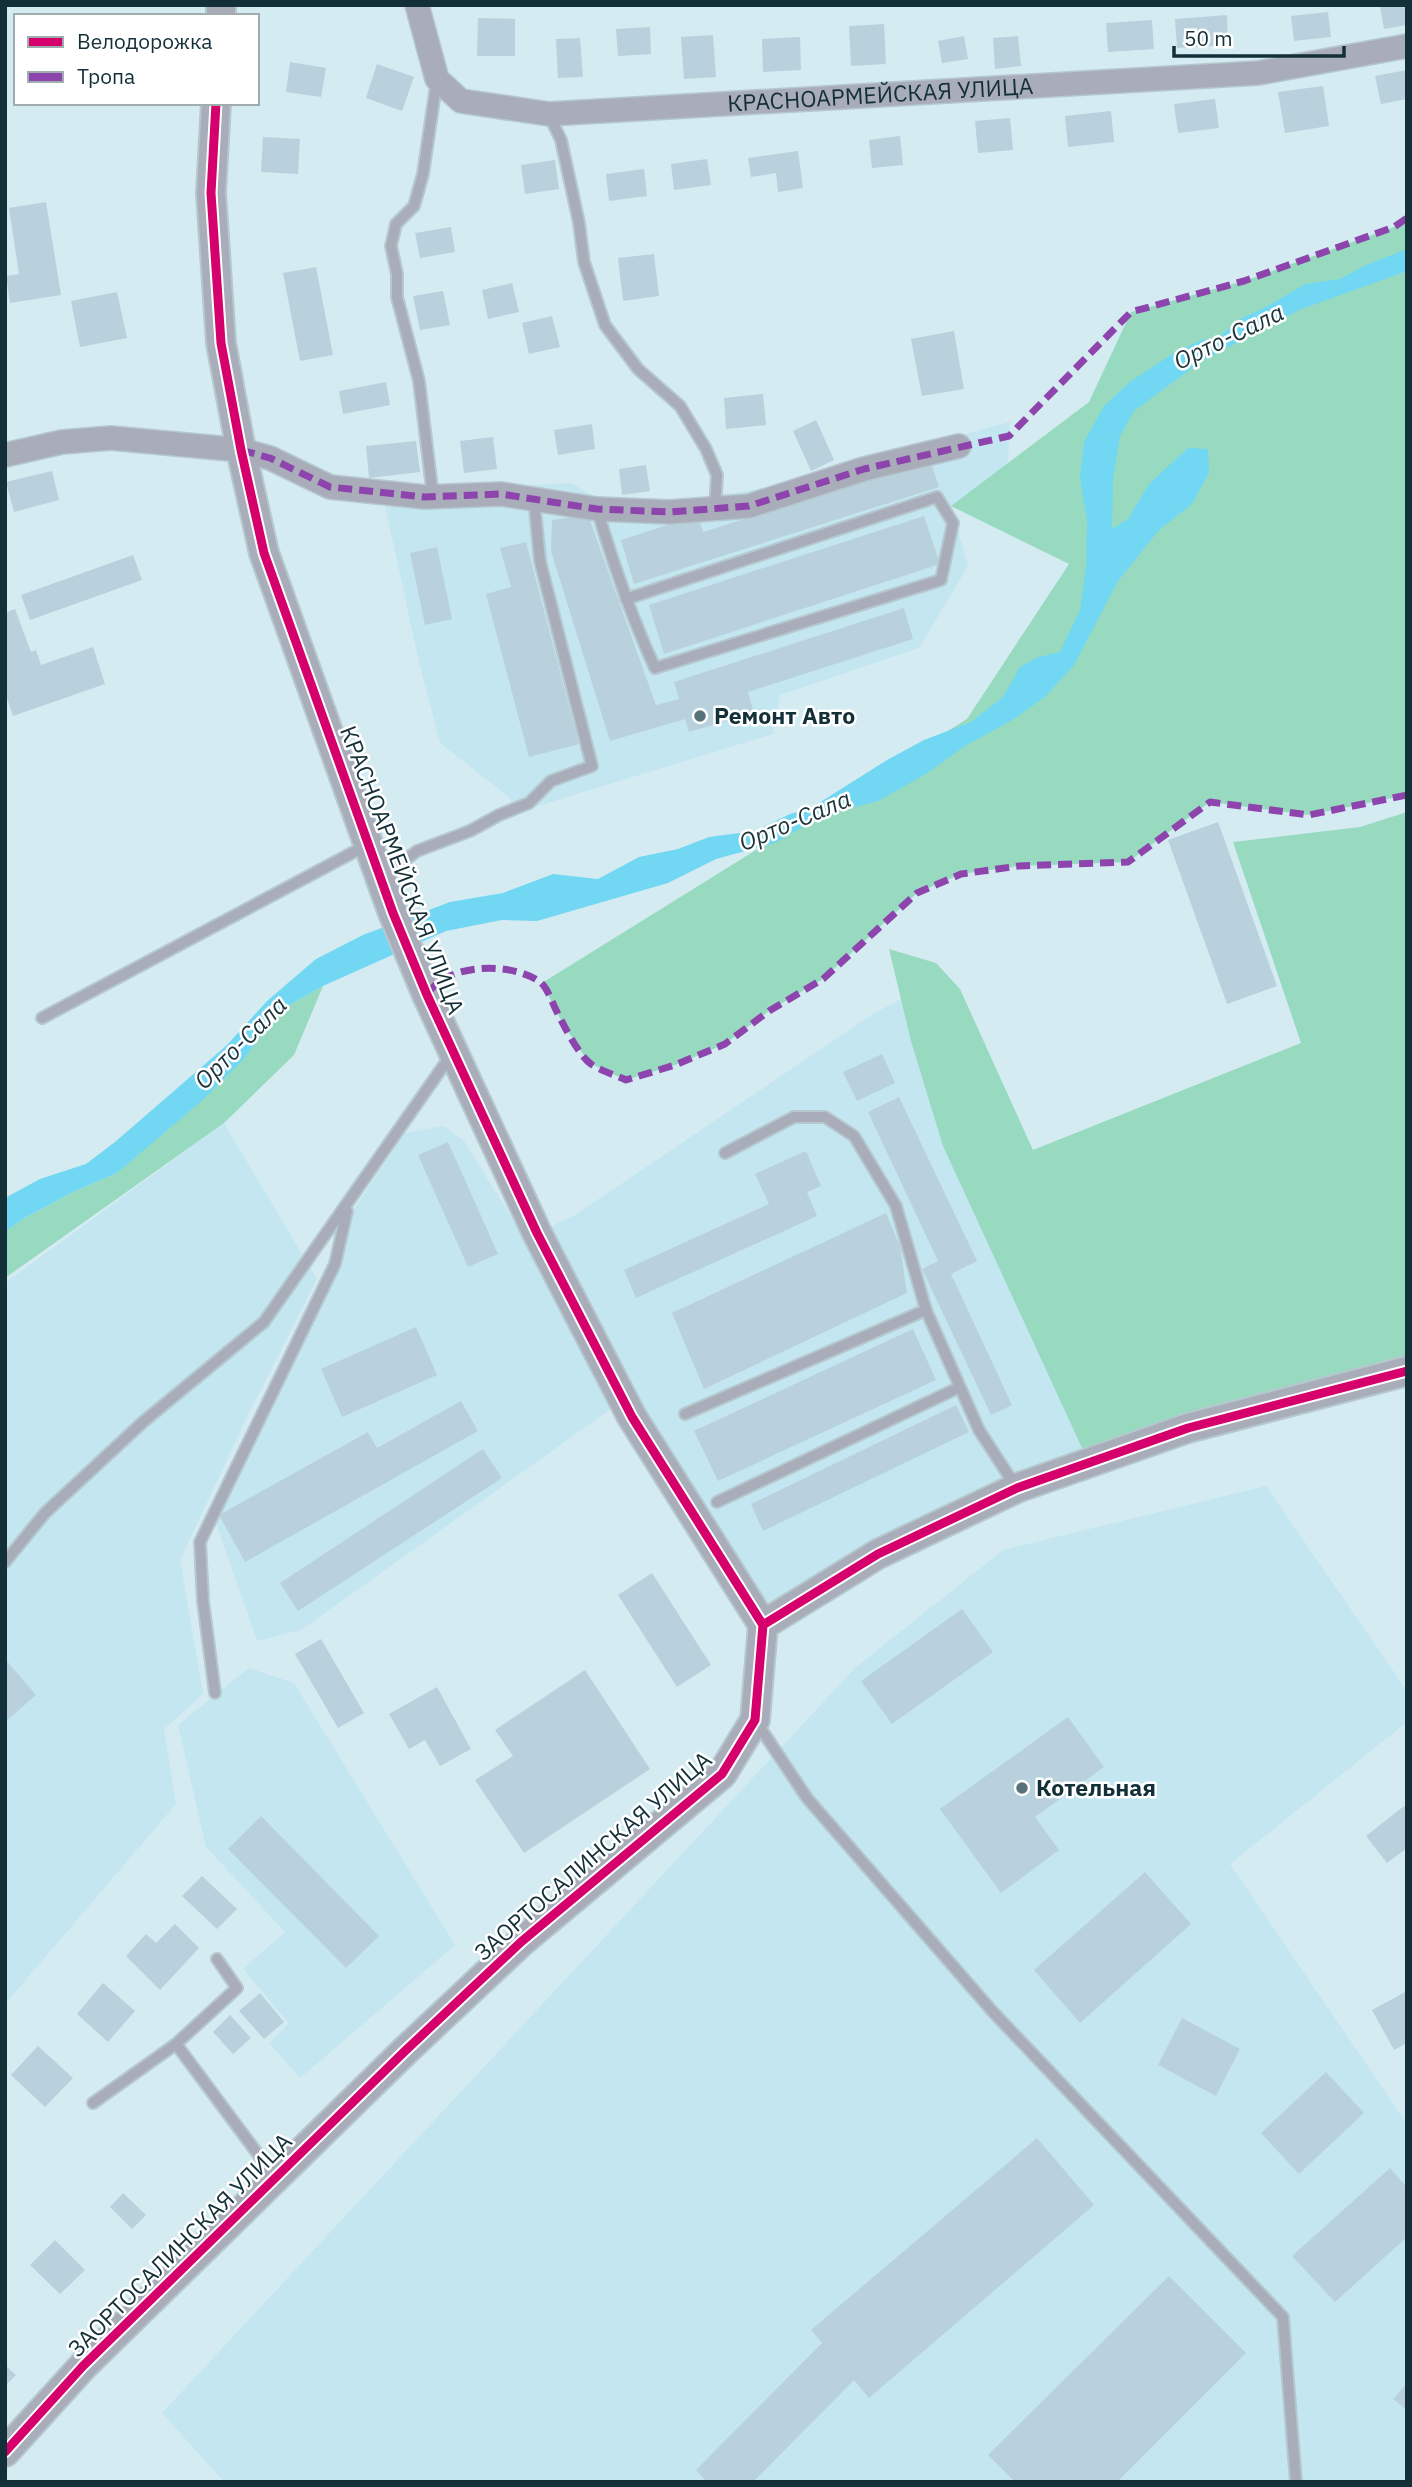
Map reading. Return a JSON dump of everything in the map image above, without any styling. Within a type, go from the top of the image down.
[{"type":"street","points":[[417,5],[437,79]]},
{"type":"street","name":"КРАСНОАРМЕЙСКАЯ УЛИЦА","points":[[437,79],[461,102],[549,114],[1258,73],[1407,46]]},
{"type":"street","name":"КРАСНОАРМЕЙСКАЯ УЛИЦА","points":[[216,105],[211,192],[221,343],[241,450],[264,553],[393,913],[453,1053],[537,1233],[641,1435],[763,1625]]},
{"type":"street","points":[[5,455],[62,442],[111,438],[241,450],[270,458],[330,487],[433,497],[500,494],[597,509],[670,512],[749,506],[864,469],[959,446]]},
{"type":"street","points":[[763,1625],[878,1553],[1017,1488],[1188,1428],[1407,1371]]},
{"type":"street","name":"ЗАОРТОСАЛИНСКАЯ УЛИЦА","points":[[5,2452],[83,2366],[275,2177],[521,1942],[722,1774],[755,1720],[763,1625]]},
{"type":"lane","points":[[433,497],[419,381],[397,297],[397,274],[391,246],[396,224],[414,206],[423,174],[437,79]]},
{"type":"lane","points":[[549,114],[561,140],[579,223],[584,262],[605,325],[638,369],[680,406],[706,449],[717,475],[715,509]]},
{"type":"lane","points":[[597,509],[626,599],[635,626],[655,668],[941,580],[953,523],[937,498],[626,599]]},
{"type":"lane","points":[[381,878],[417,851],[470,831],[529,803],[551,781],[592,766],[540,561],[534,499]]},
{"type":"lane","points":[[42,1018],[369,844]]},
{"type":"lane","points":[[5,1562],[46,1514],[143,1422],[264,1322],[453,1053]]},
{"type":"lane","points":[[725,1153],[794,1117],[825,1117],[854,1136],[896,1206],[926,1310],[979,1430],[1017,1488]]},
{"type":"lane","points":[[215,1693],[203,1601],[200,1542],[335,1264],[349,1204]]},
{"type":"lane","points":[[685,1414],[926,1310]]},
{"type":"lane","points":[[717,1502],[960,1387]]},
{"type":"lane","points":[[755,1720],[807,1798],[993,2012],[1283,2318],[1296,2482]]},
{"type":"lane","points":[[93,2104],[176,2045],[237,1988],[218,1959]]},
{"type":"lane","points":[[176,2045],[275,2177]]},
{"type":"shaded area","points":[[1010,422],[1008,464],[951,506],[968,566],[919,648],[780,695],[773,734],[515,813],[510,798],[440,743],[419,662],[382,492],[446,484],[572,483],[597,499],[691,501],[784,484]]},
{"type":"shaded area","points":[[901,999],[927,1092],[1088,1461],[763,1625],[537,1233],[575,1215],[873,1014]]},
{"type":"shaded area","points":[[224,1123],[317,1279],[249,1413],[180,1560],[203,1694],[164,1729],[176,1804],[5,2004],[5,1283]]},
{"type":"shaded area","points":[[444,1126],[464,1141],[525,1239],[612,1408],[301,1630],[257,1641],[216,1523],[339,1268],[352,1212],[405,1133]]},
{"type":"shaded area","points":[[1266,1486],[1407,1691],[1407,1722],[1230,1864],[1407,2124],[1407,2482],[224,2482],[162,2413],[855,1668],[1003,1550]]},
{"type":"shaded area","points":[[249,1668],[294,1683],[455,1945],[300,2078],[269,2043],[289,2023],[243,1969],[285,1932],[206,1847],[178,1725]]},
{"type":"green space","points":[[1407,218],[1407,795],[1309,815],[1210,802],[1128,862],[1019,866],[961,874],[917,893],[823,979],[769,1011],[725,1044],[675,1065],[626,1080],[589,1063],[563,1024],[542,983],[967,719],[1069,564],[951,506],[1089,402],[1131,312],[1244,281],[1394,227]]},
{"type":"green space","points":[[1407,812],[1407,1368],[1088,1461],[943,1146],[911,1041],[889,949],[936,963],[960,989],[1033,1150],[1301,1043],[1233,842],[1360,827]]},
{"type":"green space","points":[[323,986],[294,1055],[224,1123],[5,1278],[5,1232],[73,1192],[117,1173],[281,1010]]},
{"type":"water","name":"Орто-Сала","points":[[1407,249],[1407,271],[1299,310],[1199,363],[1134,411],[1120,436],[1113,480],[1112,529],[1128,519],[1149,484],[1188,448],[1208,449],[1209,473],[1192,504],[1159,530],[1118,581],[1074,665],[1045,697],[1014,719],[965,746],[926,774],[878,801],[813,821],[775,843],[716,859],[668,883],[537,921],[502,920],[446,931],[323,986],[281,1010],[243,1060],[205,1098],[117,1173],[73,1192],[5,1232],[5,1198],[40,1179],[86,1164],[115,1142],[227,1045],[267,1001],[316,959],[363,935],[450,902],[503,893],[553,874],[598,879],[639,857],[678,849],[709,837],[755,831],[790,814],[811,808],[924,740],[971,722],[1003,697],[1020,667],[1038,657],[1060,652],[1080,610],[1086,567],[1087,521],[1080,478],[1084,442],[1104,406],[1131,381],[1171,355],[1201,340],[1217,338],[1242,318],[1305,284],[1340,279],[1366,265]]},
{"type":"building","points":[[1407,5],[1407,25],[1384,29],[1380,7]]},
{"type":"building","points":[[1328,12],[1331,37],[1294,41],[1291,16]]},
{"type":"building","points":[[1227,15],[1228,45],[1177,48],[1175,19]]},
{"type":"building","points":[[478,18],[515,19],[515,56],[477,56]]},
{"type":"building","points":[[1152,20],[1154,49],[1108,52],[1106,23]]},
{"type":"building","points":[[884,24],[886,64],[851,66],[849,26]]},
{"type":"building","points":[[650,27],[651,54],[618,56],[616,29]]},
{"type":"building","points":[[713,35],[716,77],[684,79],[681,37]]},
{"type":"building","points":[[964,36],[968,59],[942,63],[938,41]]},
{"type":"building","points":[[1018,36],[1021,66],[995,69],[993,38]]},
{"type":"building","points":[[800,37],[801,70],[763,72],[762,39]]},
{"type":"building","points":[[580,38],[583,77],[558,78],[556,39]]},
{"type":"building","points":[[290,62],[326,68],[321,97],[286,92]]},
{"type":"building","points":[[377,64],[414,77],[402,111],[366,98]]},
{"type":"building","points":[[1407,70],[1407,99],[1381,104],[1375,76]]},
{"type":"building","points":[[1323,86],[1329,126],[1285,133],[1278,92]]},
{"type":"building","points":[[1215,99],[1219,128],[1178,133],[1174,104]]},
{"type":"building","points":[[1111,111],[1114,142],[1068,147],[1065,116]]},
{"type":"building","points":[[1010,118],[1013,150],[978,153],[975,121]]},
{"type":"building","points":[[900,136],[903,165],[872,168],[869,140]]},
{"type":"building","points":[[263,137],[300,139],[298,174],[261,172]]},
{"type":"building","points":[[798,151],[803,188],[778,192],[776,173],[751,177],[748,158]]},
{"type":"building","points":[[707,159],[711,185],[674,190],[671,164]]},
{"type":"building","points":[[555,160],[559,189],[525,194],[521,165]]},
{"type":"building","points":[[644,169],[647,196],[609,201],[606,174]]},
{"type":"building","points":[[46,202],[61,295],[10,303],[6,276],[19,274],[9,208]]},
{"type":"building","points":[[451,227],[455,252],[420,258],[415,233]]},
{"type":"building","points":[[654,254],[659,296],[623,301],[618,258]]},
{"type":"building","points":[[316,267],[333,355],[300,361],[283,273]]},
{"type":"building","points":[[512,283],[519,312],[488,319],[482,290]]},
{"type":"building","points":[[443,291],[450,325],[420,330],[413,296]]},
{"type":"building","points":[[117,292],[127,338],[80,347],[71,301]]},
{"type":"building","points":[[552,316],[560,347],[529,354],[522,323]]},
{"type":"building","points":[[954,331],[964,389],[922,396],[911,339]]},
{"type":"building","points":[[386,382],[390,405],[343,414],[339,391]]},
{"type":"building","points":[[763,394],[766,425],[726,429],[724,398]]},
{"type":"building","points":[[816,420],[834,460],[811,471],[793,431]]},
{"type":"building","points":[[592,424],[595,449],[558,455],[554,430]]},
{"type":"building","points":[[493,437],[497,469],[464,473],[460,441]]},
{"type":"building","points":[[416,441],[420,472],[369,478],[366,446]]},
{"type":"building","points":[[930,460],[939,487],[634,584],[621,540],[698,515],[703,532]]},
{"type":"building","points":[[646,465],[650,491],[622,495],[619,469]]},
{"type":"building","points":[[52,471],[59,500],[14,512],[6,482]]},
{"type":"building","points":[[588,515],[656,705],[679,699],[674,682],[904,608],[913,639],[748,692],[754,713],[689,732],[685,719],[610,741],[551,551],[552,520]]},
{"type":"building","points":[[924,516],[940,564],[664,654],[649,605]]},
{"type":"building","points":[[526,542],[579,744],[529,757],[486,594],[511,587],[500,548]]},
{"type":"building","points":[[437,547],[452,619],[425,625],[410,553]]},
{"type":"building","points":[[133,555],[142,580],[30,620],[21,595]]},
{"type":"building","points":[[15,609],[31,652],[36,650],[41,665],[93,647],[105,684],[13,716],[5,692],[5,613]]},
{"type":"building","points":[[1218,822],[1277,986],[1227,1004],[1168,840]]},
{"type":"building","points":[[882,1054],[895,1083],[857,1101],[843,1072]]},
{"type":"building","points":[[899,1097],[977,1261],[951,1274],[1012,1405],[991,1415],[922,1269],[938,1261],[868,1112]]},
{"type":"building","points":[[448,1142],[498,1254],[468,1267],[418,1155]]},
{"type":"building","points":[[806,1151],[821,1186],[807,1192],[817,1216],[636,1298],[624,1270],[769,1204],[755,1174]]},
{"type":"building","points":[[886,1213],[900,1246],[907,1293],[704,1389],[672,1313]]},
{"type":"building","points":[[416,1327],[437,1375],[342,1417],[321,1369]]},
{"type":"building","points":[[913,1329],[936,1380],[718,1481],[694,1431]]},
{"type":"building","points":[[461,1401],[478,1431],[245,1562],[219,1515],[368,1432],[377,1448]]},
{"type":"building","points":[[956,1405],[969,1432],[763,1531],[751,1504]]},
{"type":"building","points":[[483,1449],[502,1478],[298,1611],[280,1583]]},
{"type":"building","points":[[652,1573],[711,1665],[677,1687],[618,1595]]},
{"type":"building","points":[[962,1609],[993,1652],[892,1724],[861,1681]]},
{"type":"building","points":[[321,1639],[364,1713],[338,1728],[295,1654]]},
{"type":"building","points":[[5,1659],[36,1695],[5,1722]]},
{"type":"building","points":[[585,1670],[650,1769],[524,1853],[475,1780],[513,1756],[495,1730]]},
{"type":"building","points":[[437,1687],[471,1749],[440,1766],[425,1740],[409,1749],[389,1714]]},
{"type":"building","name":"Котельная","points":[[1068,1717],[1104,1767],[1035,1817],[1059,1850],[1001,1893],[940,1809]]},
{"type":"building","points":[[1404,1806],[1407,1809],[1407,1848],[1387,1863],[1366,1836]]},
{"type":"building","points":[[261,1816],[379,1936],[346,1968],[228,1849]]},
{"type":"building","points":[[1145,1872],[1191,1924],[1080,2023],[1034,1970]]},
{"type":"building","points":[[202,1876],[237,1909],[217,1929],[182,1896]]},
{"type":"building","points":[[175,1924],[199,1948],[160,1990],[126,1956],[146,1934],[156,1943]]},
{"type":"building","points":[[103,1983],[135,2011],[108,2042],[77,2014]]},
{"type":"building","points":[[1407,1991],[1407,2043],[1394,2050],[1372,2010]]},
{"type":"building","points":[[260,1993],[284,2022],[264,2039],[239,2011]]},
{"type":"building","points":[[230,2015],[251,2038],[233,2054],[213,2032]]},
{"type":"building","points":[[1182,2018],[1240,2049],[1216,2096],[1158,2065]]},
{"type":"building","points":[[38,2046],[73,2078],[45,2107],[11,2075]]},
{"type":"building","points":[[1326,2072],[1364,2113],[1299,2174],[1261,2133]]},
{"type":"building","points":[[1037,2138],[1094,2205],[869,2398],[854,2380],[753,2482],[707,2482],[696,2470],[822,2343],[811,2330]]},
{"type":"building","points":[[1390,2168],[1407,2187],[1407,2237],[1335,2302],[1292,2256]]},
{"type":"building","points":[[123,2193],[146,2215],[132,2229],[110,2207]]},
{"type":"building","points":[[55,2240],[85,2270],[60,2294],[30,2265]]},
{"type":"building","points":[[1169,2276],[1246,2353],[1117,2482],[1015,2482],[988,2455]]},
{"type":"building","points":[[5,2365],[16,2375],[5,2386]]},
{"type":"building","points":[[1407,2383],[1407,2410],[1393,2399]]},
{"type":"marked path","points":[[241,450],[270,458],[330,487],[425,497],[501,494],[597,509],[670,512],[749,506],[864,469],[1009,436],[1131,312],[1244,281],[1394,227],[1407,218]]},
{"type":"marked path","points":[[427,995],[436,984],[463,971],[497,968],[528,975],[545,987],[567,1031],[586,1060],[599,1069],[626,1080],[675,1065],[725,1044],[769,1011],[823,979],[917,893],[961,874],[1019,866],[1128,862],[1210,802],[1309,815],[1407,795]]},
{"type":"cycle path","points":[[216,105],[211,193],[221,343],[241,450],[264,553],[393,913],[427,995],[537,1233],[632,1417],[763,1625]]},
{"type":"cycle path","points":[[5,2452],[83,2366],[405,2051],[521,1942],[722,1774],[755,1720],[763,1625],[878,1554],[1017,1488],[1188,1428],[1407,1371]]},
{"type":"place","name":"Ремонт Авто","points":[[700,716]]},
{"type":"place","name":"Котельная","points":[[1022,1788]]}]
